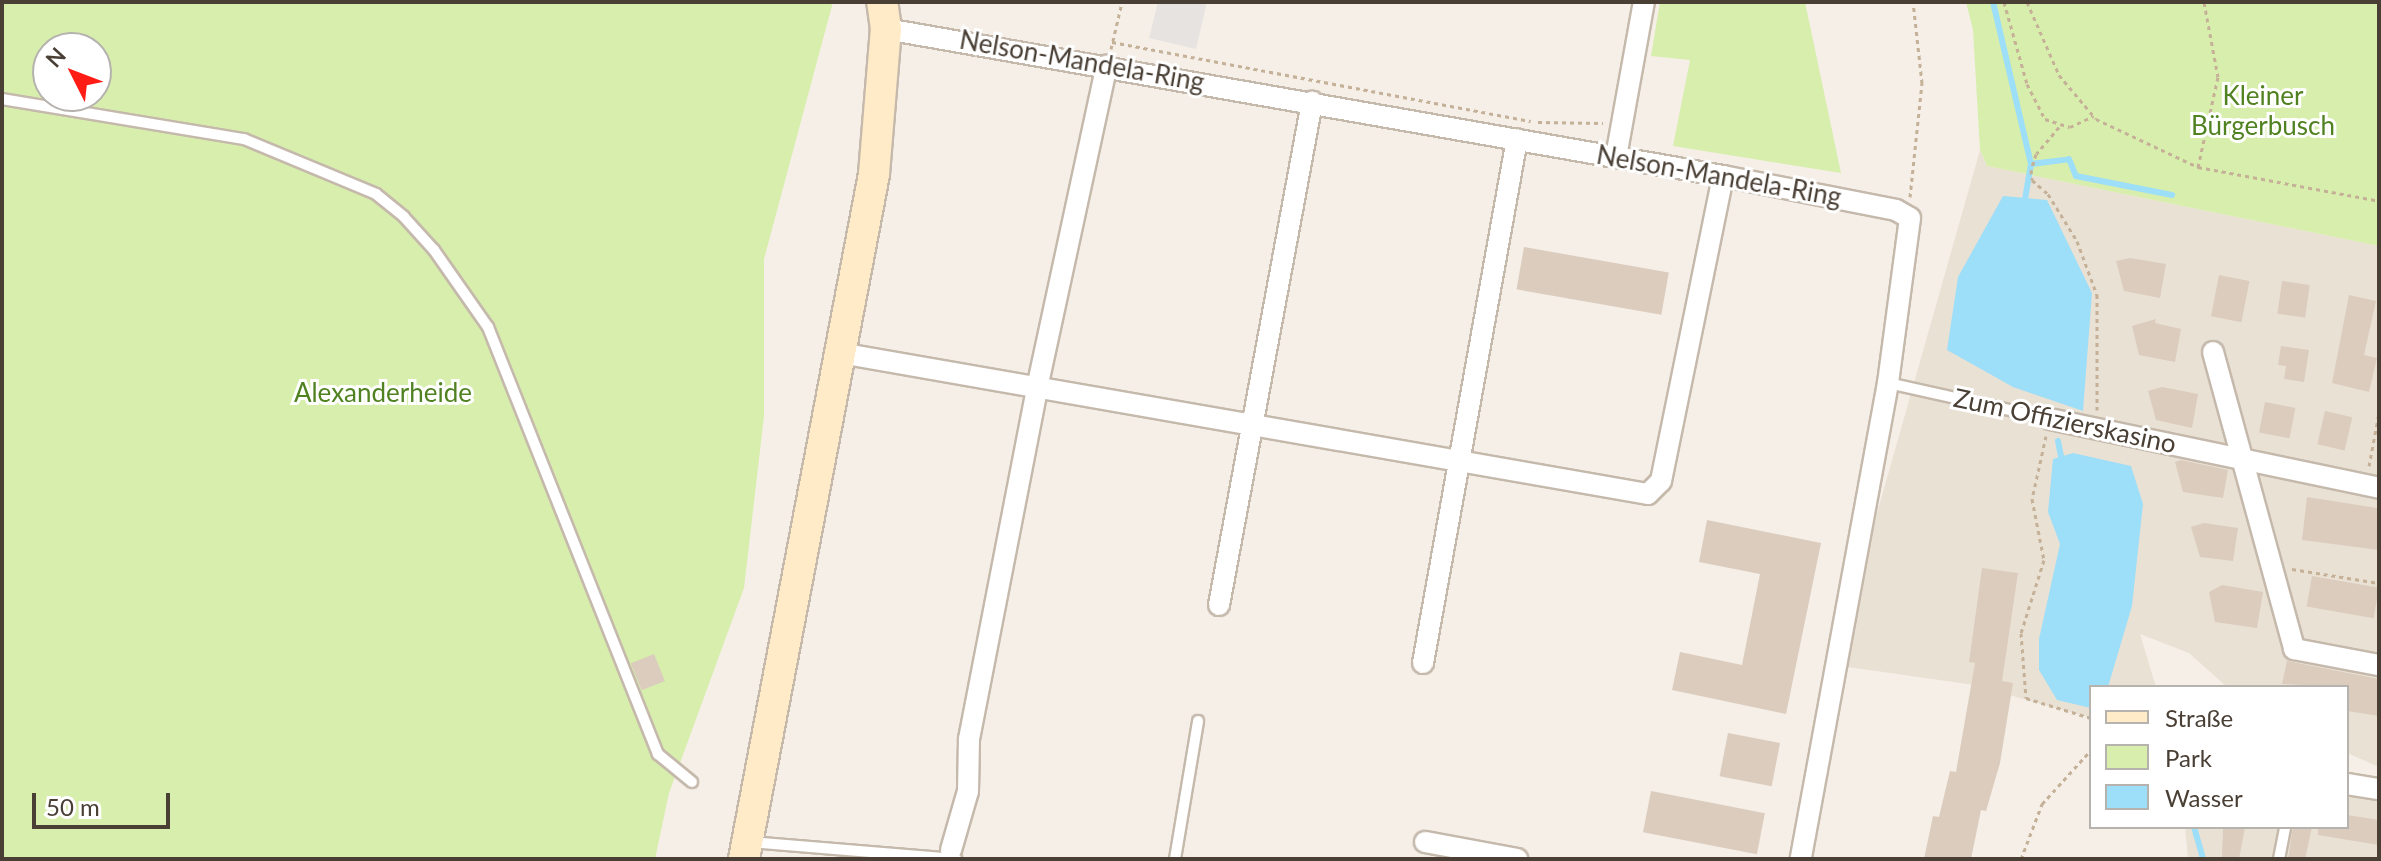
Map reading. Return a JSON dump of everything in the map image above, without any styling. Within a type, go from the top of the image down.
[{"type":"street","points":[[1616,157],[1644,2]]},
{"type":"street","points":[[746,850],[874,174],[884,15]]},
{"type":"street","name":"Nelson-Mandela-Ring","points":[[884,15],[1107,65],[1723,176],[1896,210],[1910,218]]},
{"type":"street","points":[[954,854],[968,791],[969,739],[1037,388],[1107,65]]},
{"type":"street","points":[[1219,605],[1249,424],[1312,102]]},
{"type":"street","points":[[1423,663],[1517,139]]},
{"type":"street","points":[[840,353],[1648,494],[1661,481],[1723,176]]},
{"type":"street","points":[[1801,859],[1888,383],[1910,218]]},
{"type":"street","points":[[2213,352],[2294,649],[2379,665]]},
{"type":"street","name":"Zum Offizierskasino","points":[[2050,419],[2372,487]]},
{"type":"street","points":[[2349,784],[2379,789]]},
{"type":"street","points":[[1425,842],[1517,859]]},
{"type":"lane","points":[[2,99],[244,139],[376,194],[404,217],[434,250],[488,327],[658,754],[692,782]]},
{"type":"lane","name":"Zum Offizierskasino","points":[[1888,383],[2050,419]]},
{"type":"lane","points":[[1175,859],[1198,721]]},
{"type":"lane","points":[[2279,859],[2285,829]]},
{"type":"lane","points":[[746,850],[954,854]]},
{"type":"path","points":[[1107,65],[1122,2]]},
{"type":"path","points":[[1910,218],[1910,166],[1922,83],[1913,2]]},
{"type":"path","points":[[2004,2],[2027,84],[2045,119],[2059,127]]},
{"type":"path","points":[[2027,2],[2059,75],[2094,116],[2198,167],[2379,201]]},
{"type":"path","points":[[2198,167],[2218,77],[2204,2]]},
{"type":"path","points":[[1112,42],[1540,123],[1622,123]]},
{"type":"path","points":[[2094,116],[2059,127],[2036,154],[2031,170],[2032,180],[2048,194],[2077,241],[2097,295],[2097,429]]},
{"type":"path","points":[[2372,487],[2379,413]]},
{"type":"path","points":[[2050,419],[2032,499],[2044,560],[2021,633],[2026,698],[2089,717]]},
{"type":"path","points":[[2271,565],[2379,583]]},
{"type":"path","points":[[2021,859],[2042,804],[2089,752]]},
{"type":"shaded area","points":[[1158,2],[1207,2],[1196,49],[1149,38]]},
{"type":"shaded area","points":[[1980,150],[1987,166],[2379,246],[2379,767],[2349,754],[2349,685],[2225,685],[2189,653],[2140,634],[2155,685],[2089,685],[2089,717],[1974,685],[1834,665]]},
{"type":"shaded area","points":[[2349,785],[2379,790],[2379,859],[2188,859],[2185,829],[2349,829]]},
{"type":"green space","name":"Alexanderheide","points":[[2,2],[833,2],[764,259],[764,416],[744,588],[669,793],[655,859],[2,859]]},
{"type":"green space","points":[[1660,2],[1805,2],[1841,173],[1673,146],[1690,60],[1651,56]]},
{"type":"green space","name":"Kleiner Bürgerbusch","points":[[1966,2],[2379,2],[2379,246],[1987,166],[1980,150],[1973,30]]},
{"type":"water","points":[[2003,196],[2047,200],[2092,293],[2083,411],[2013,387],[1947,350],[1958,277]]},
{"type":"water","points":[[2073,453],[2131,466],[2143,504],[2132,606],[2109,685],[2089,685],[2089,708],[2057,700],[2039,670],[2039,639],[2060,544],[2048,512],[2053,459]]},
{"type":"building","points":[[1524,247],[1669,273],[1661,315],[1517,289]]},
{"type":"building","points":[[2130,258],[2166,264],[2160,298],[2124,291],[2116,261]]},
{"type":"building","points":[[2219,275],[2249,281],[2241,322],[2211,316]]},
{"type":"building","points":[[2282,281],[2310,285],[2305,318],[2277,314]]},
{"type":"building","points":[[2349,295],[2376,301],[2364,355],[2377,358],[2369,392],[2332,383]]},
{"type":"building","points":[[2156,319],[2155,323],[2181,329],[2175,362],[2139,355],[2132,326]]},
{"type":"building","points":[[2281,346],[2309,350],[2304,382],[2284,379],[2286,366],[2278,365]]},
{"type":"building","points":[[2162,387],[2198,394],[2192,428],[2156,420],[2148,391]]},
{"type":"building","points":[[2265,402],[2295,408],[2290,438],[2259,432]]},
{"type":"building","points":[[2325,411],[2352,417],[2345,450],[2317,444]]},
{"type":"building","points":[[2181,460],[2228,470],[2223,498],[2183,492],[2175,462]]},
{"type":"building","points":[[2307,497],[2377,508],[2379,550],[2302,540]]},
{"type":"building","points":[[1707,520],[1821,543],[1786,714],[1672,690],[1680,652],[1742,665],[1760,574],[1699,562]]},
{"type":"building","points":[[2204,523],[2238,528],[2233,561],[2200,557],[2191,527]]},
{"type":"building","points":[[1982,568],[2018,573],[2002,681],[2013,683],[2000,763],[1986,811],[1981,810],[1971,859],[1924,859],[1933,816],[1939,817],[1950,771],[1956,772],[1975,663],[1969,662]]},
{"type":"building","points":[[2312,576],[2379,588],[2374,618],[2307,607]]},
{"type":"building","points":[[2222,585],[2263,592],[2257,628],[2215,622],[2209,592]]},
{"type":"building","points":[[654,654],[665,681],[642,690],[631,663]]},
{"type":"building","points":[[2287,661],[2379,679],[2379,716],[2349,711],[2349,685],[2282,684]]},
{"type":"building","points":[[1728,733],[1780,743],[1772,786],[1720,776]]},
{"type":"building","points":[[1651,791],[1765,813],[1757,854],[1643,832]]},
{"type":"building","points":[[2349,815],[2379,820],[2379,845],[2318,835],[2318,829],[2349,829]]},
{"type":"building","points":[[2223,829],[2245,829],[2239,859],[2222,857]]},
{"type":"building","points":[[2293,829],[2312,829],[2305,859],[2288,859]]},
{"type":"waterway","points":[[1993,2],[2031,164],[2024,205]]},
{"type":"waterway","points":[[2031,164],[2069,159],[2076,176],[2172,195]]},
{"type":"waterway","points":[[2058,441],[2062,461]]},
{"type":"waterway","points":[[2195,829],[2203,859]]}]
